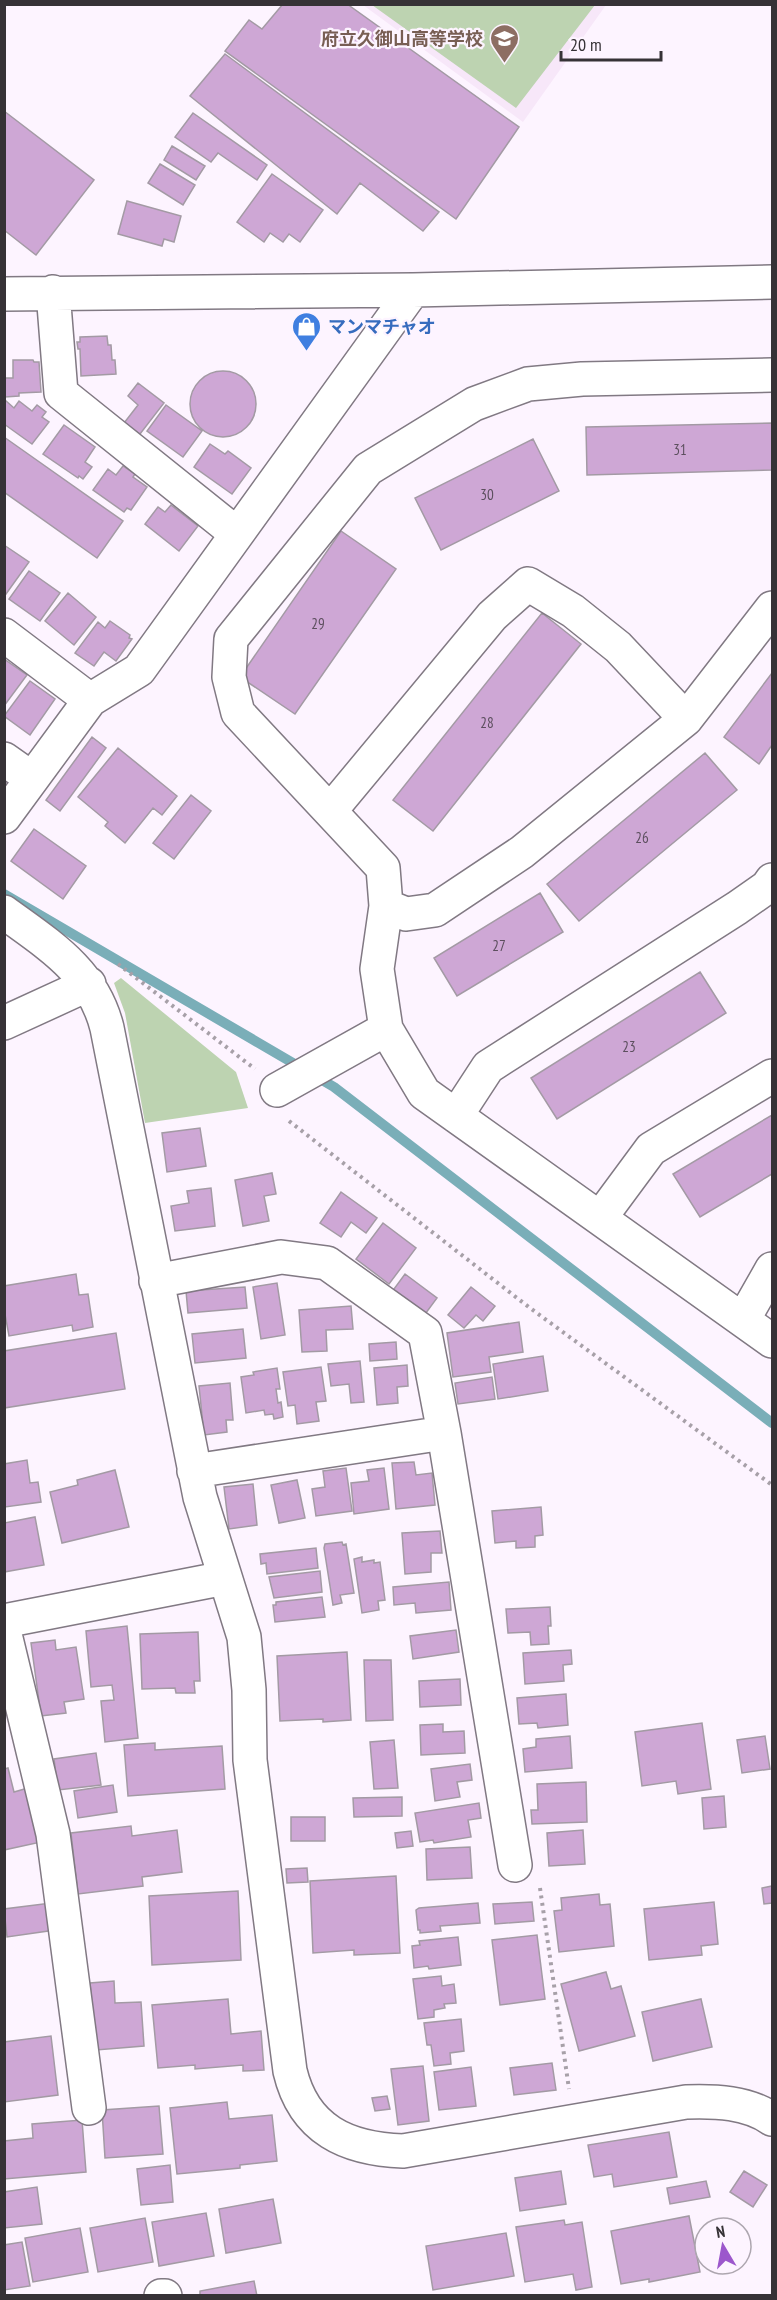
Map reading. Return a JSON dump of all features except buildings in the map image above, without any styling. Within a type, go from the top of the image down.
[{"type":"street","points":[[4,294],[413,290],[766,274]]},
{"type":"street","points":[[4,817],[90,700],[139,670],[413,290]]},
{"type":"street","points":[[53,292],[61,393],[237,534]]},
{"type":"street","points":[[772,375],[582,379],[528,384],[474,404],[368,469],[231,639],[229,677],[238,713],[383,868],[386,906],[377,969],[386,1029],[424,1093],[772,1341]]},
{"type":"street","points":[[330,812],[492,616],[528,584],[573,611],[618,647],[686,719]]},
{"type":"street","points":[[386,906],[406,914],[435,910],[522,852],[686,719],[772,608]]},
{"type":"street","points":[[4,635],[90,700]]},
{"type":"street","points":[[4,759],[31,778]]},
{"type":"street","points":[[456,1116],[489,1067],[737,908],[767,887],[772,880]]},
{"type":"street","points":[[4,912],[56,951],[89,984],[101,1006],[108,1028],[194,1471],[208,1527],[244,1637],[249,1690],[250,1760],[290,2071],[293,2087],[300,2101],[309,2114],[333,2135],[360,2147],[403,2151],[664,2104],[698,2101],[739,2105],[772,2119]]},
{"type":"street","points":[[4,1023],[89,984]]},
{"type":"street","points":[[277,1090],[386,1029]]},
{"type":"street","points":[[600,1218],[651,1149],[772,1076]]},
{"type":"street","points":[[156,1281],[281,1257],[327,1263],[425,1333],[444,1433],[515,1865]]},
{"type":"street","points":[[743,1320],[772,1269]]},
{"type":"street","points":[[194,1471],[444,1433]]},
{"type":"street","points":[[4,1621],[225,1578]]},
{"type":"street","points":[[4,1630],[52,1834],[89,2108]]},
{"type":"path","points":[[114,961],[245,1059],[277,1090],[290,1124],[530,1308],[772,1485]]},
{"type":"path","points":[[515,1865],[539,1886],[574,2122]]},
{"type":"shaded area","name":"府立久御山高等学校","points":[[363,5],[606,5],[523,122]]},
{"type":"green space","name":"府立久御山高等学校","points":[[372,5],[595,5],[516,108]]},
{"type":"green space","points":[[121,978],[236,1072],[248,1108],[145,1123],[125,1013],[114,983]]},
{"type":"waterway","points":[[4,894],[334,1087],[772,1423]]},
{"type":"place","name":"府立久御山高等学校","points":[[504,64]]},
{"type":"place","name":"マンマチャオ","points":[[307,352]]}]
